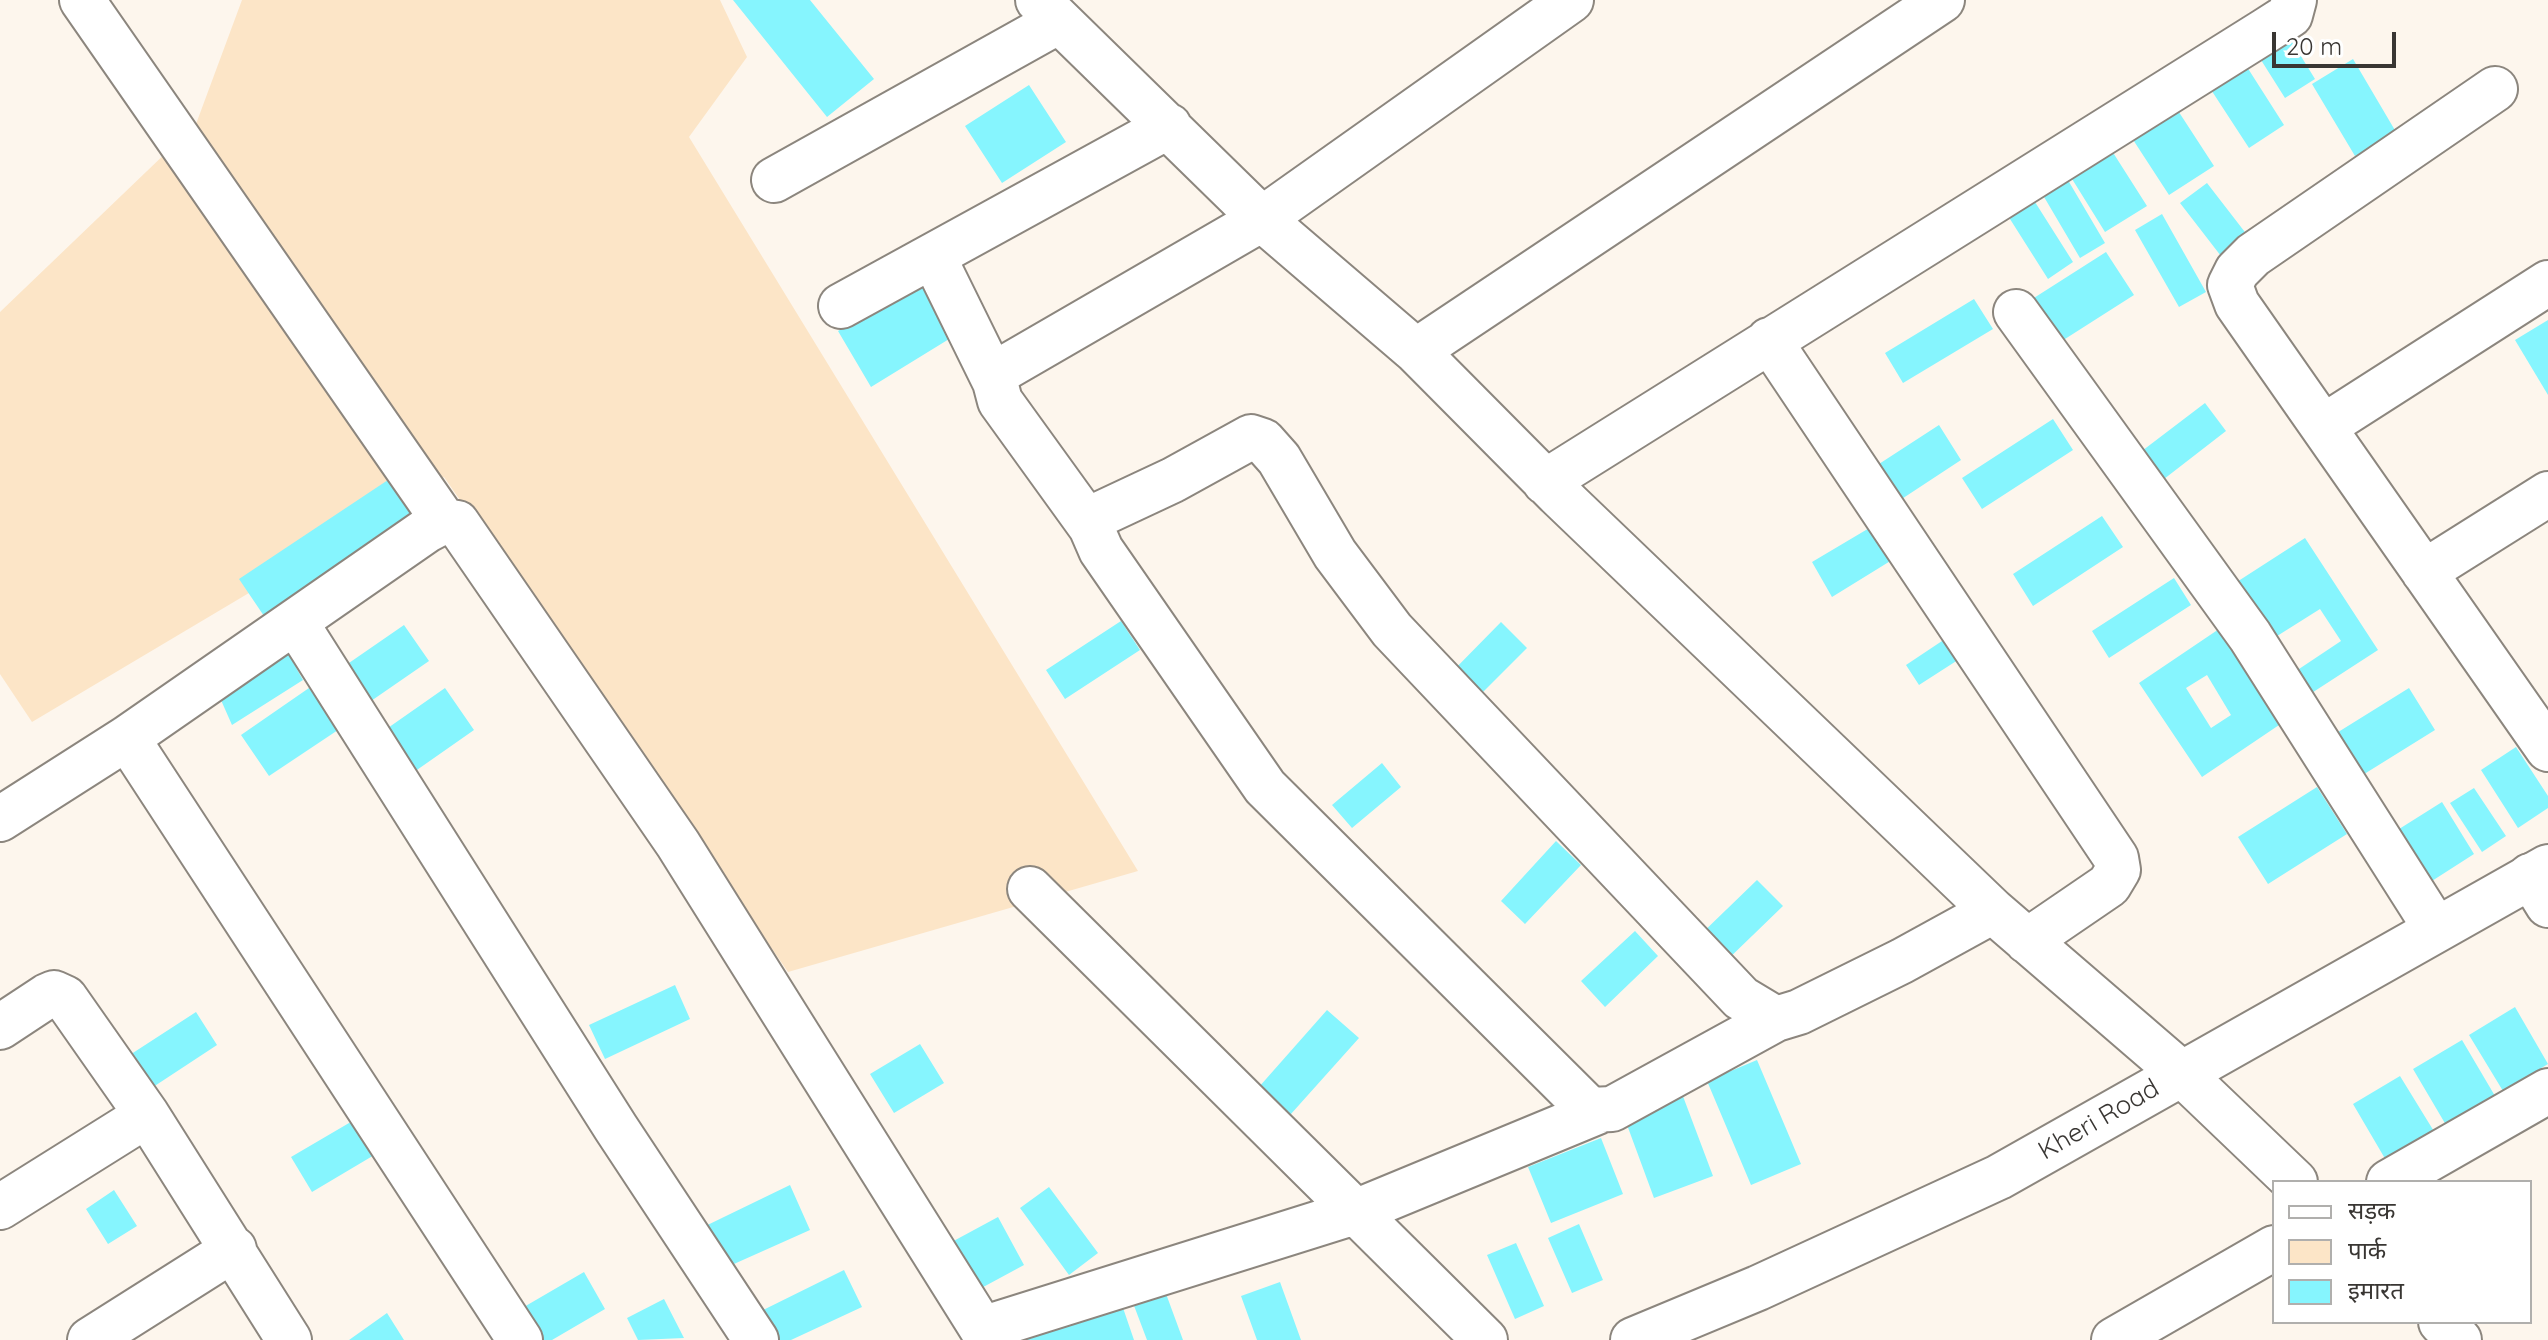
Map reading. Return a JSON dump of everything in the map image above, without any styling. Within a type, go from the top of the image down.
[{"type":"street","points":[[82,0],[444,521]]},
{"type":"street","points":[[995,382],[1003,369],[1262,219],[1571,0]]},
{"type":"street","points":[[1416,351],[1942,0]]},
{"type":"street","points":[[1545,482],[2290,15],[2294,0]]},
{"type":"street","points":[[774,180],[1049,10],[1262,219],[1416,351],[1545,482],[1993,911],[2181,1073],[2293,1180]]},
{"type":"street","points":[[2495,89],[2253,255],[2237,271],[2230,285],[2237,304],[2548,749]]},
{"type":"street","points":[[841,306],[1169,126]]},
{"type":"street","points":[[933,256],[995,382],[1000,401],[1091,527],[1101,550],[1265,787],[1590,1110],[1597,1112]]},
{"type":"street","points":[[2323,427],[2548,283]]},
{"type":"street","points":[[2016,312],[2250,636],[2436,929]]},
{"type":"street","points":[[1769,340],[2116,858],[2118,870],[2109,885],[2027,941]]},
{"type":"street","points":[[1091,527],[1094,517],[1173,480],[1251,437],[1263,441],[1279,459],[1335,554],[1392,630],[1741,998],[1776,1019]]},
{"type":"street","points":[[2424,572],[2548,494]]},
{"type":"street","points":[[1,816],[127,738],[444,521],[457,523],[678,844],[985,1335],[1355,1212],[1597,1112],[1612,1109],[1776,1019],[1838,993],[1993,911]]},
{"type":"street","points":[[296,623],[616,1128],[756,1340]]},
{"type":"street","points":[[127,738],[520,1340]]},
{"type":"street","name":"Kheri Road","points":[[1633,1340],[1758,1288],[1999,1177],[2436,929],[2542,883]]},
{"type":"street","points":[[1030,889],[1485,1340]]},
{"type":"street","points":[[0,1027],[47,996],[54,993],[65,998],[147,1115],[289,1340]]},
{"type":"street","points":[[2392,1180],[2548,1091]]},
{"type":"street","points":[[0,1207],[147,1115]]},
{"type":"street","points":[[90,1340],[234,1249]]},
{"type":"street","points":[[2114,1340],[2174,1327],[2272,1250]]},
{"type":"street","points":[[2443,1324],[2459,1340]]},
{"type":"green space","points":[[242,0],[720,0],[747,57],[689,137],[1138,871],[788,972],[444,477],[32,722],[0,674],[0,312],[196,124]]},
{"type":"building","points":[[733,0],[810,0],[874,79],[827,117]]},
{"type":"building","points":[[2291,40],[2315,79],[2285,98],[2261,60]]},
{"type":"building","points":[[2240,56],[2284,125],[2249,148],[2204,79]]},
{"type":"building","points":[[2353,59],[2396,132],[2355,156],[2312,84]]},
{"type":"building","points":[[1029,85],[1066,142],[1002,183],[965,126]]},
{"type":"building","points":[[2173,103],[2214,166],[2169,195],[2128,132]]},
{"type":"building","points":[[2105,140],[2147,206],[2105,232],[2064,166]]},
{"type":"building","points":[[2062,170],[2105,243],[2080,258],[2037,185]]},
{"type":"building","points":[[2207,183],[2258,249],[2231,269],[2180,203]]},
{"type":"building","points":[[2028,191],[2073,262],[2048,279],[2003,208]]},
{"type":"building","points":[[2162,214],[2206,292],[2179,307],[2135,230]]},
{"type":"building","points":[[2106,252],[2134,295],[2054,346],[2026,303]]},
{"type":"building","points":[[920,280],[954,336],[871,387],[838,331]]},
{"type":"building","points":[[1974,299],[1993,329],[1903,383],[1885,353]]},
{"type":"building","points":[[2548,320],[2548,395],[2515,340]]},
{"type":"building","points":[[2205,403],[2226,431],[2155,486],[2134,457]]},
{"type":"building","points":[[2053,419],[2073,450],[1982,509],[1962,478]]},
{"type":"building","points":[[1939,425],[1961,460],[1885,510],[1862,475]]},
{"type":"building","points":[[400,472],[425,509],[264,616],[239,579]]},
{"type":"building","points":[[2102,516],[2123,547],[2033,606],[2013,574]]},
{"type":"building","points":[[1871,527],[1892,560],[1832,597],[1812,562]]},
{"type":"building","points":[[2305,538],[2378,650],[2304,698],[2290,675],[2341,641],[2320,609],[2266,643],[2229,587]]},
{"type":"building","points":[[2174,578],[2191,605],[2109,658],[2092,631]]},
{"type":"building","points":[[1121,621],[1140,650],[1065,699],[1046,670]]},
{"type":"building","points":[[1501,622],[1527,648],[1471,704],[1445,679]]},
{"type":"building","points":[[404,625],[429,661],[358,710],[333,674]]},
{"type":"building","points":[[2222,627],[2285,721],[2202,777],[2139,683]],"holes":[[[2207,675],[2231,715],[2211,728],[2186,688]]]},
{"type":"building","points":[[1948,637],[1961,658],[1919,685],[1906,665]]},
{"type":"building","points":[[285,648],[303,680],[232,725],[217,691]]},
{"type":"building","points":[[309,688],[338,730],[269,776],[241,735]]},
{"type":"building","points":[[445,688],[474,730],[414,772],[385,730]]},
{"type":"building","points":[[2409,688],[2435,730],[2353,781],[2327,739]]},
{"type":"building","points":[[2516,747],[2548,796],[2548,808],[2518,828],[2481,770]]},
{"type":"building","points":[[1382,763],[1401,787],[1352,828],[1332,805]]},
{"type":"building","points":[[2317,787],[2347,834],[2268,884],[2238,837]]},
{"type":"building","points":[[2474,788],[2506,836],[2482,852],[2450,803]]},
{"type":"building","points":[[2442,802],[2474,854],[2421,888],[2388,836]]},
{"type":"building","points":[[1556,841],[1581,865],[1525,924],[1501,901]]},
{"type":"building","points":[[1757,880],[1783,906],[1723,964],[1697,938]]},
{"type":"building","points":[[1635,931],[1658,956],[1605,1007],[1581,981]]},
{"type":"building","points":[[675,985],[690,1019],[605,1059],[589,1025]]},
{"type":"building","points":[[2515,1007],[2548,1064],[2503,1091],[2469,1035]]},
{"type":"building","points":[[1327,1010],[1359,1038],[1282,1124],[1251,1096]]},
{"type":"building","points":[[196,1012],[217,1045],[144,1093],[122,1060]]},
{"type":"building","points":[[2462,1040],[2495,1096],[2446,1125],[2413,1069]]},
{"type":"building","points":[[920,1044],[944,1083],[894,1113],[870,1074]]},
{"type":"building","points":[[1757,1060],[1801,1164],[1751,1185],[1707,1081]]},
{"type":"building","points":[[2400,1076],[2435,1133],[2387,1162],[2353,1104]]},
{"type":"building","points":[[1681,1091],[1713,1176],[1654,1198],[1623,1114]]},
{"type":"building","points":[[361,1116],[381,1151],[312,1192],[291,1157]]},
{"type":"building","points":[[1601,1138],[1623,1194],[1551,1223],[1528,1167]]},
{"type":"building","points":[[790,1185],[810,1230],[716,1272],[693,1232]]},
{"type":"building","points":[[1049,1187],[1098,1253],[1069,1275],[1020,1208]]},
{"type":"building","points":[[114,1190],[137,1226],[108,1244],[86,1209]]},
{"type":"building","points":[[998,1217],[1024,1265],[974,1292],[948,1244]]},
{"type":"building","points":[[1579,1224],[1603,1280],[1572,1293],[1548,1238]]},
{"type":"building","points":[[1516,1243],[1544,1306],[1515,1319],[1487,1255]]},
{"type":"building","points":[[844,1270],[862,1307],[791,1340],[762,1340],[749,1317]]},
{"type":"building","points":[[584,1272],[605,1309],[552,1340],[533,1340],[517,1311]]},
{"type":"building","points":[[1280,1282],[1301,1340],[1257,1340],[1241,1296]]},
{"type":"building","points":[[1165,1291],[1183,1340],[1147,1340],[1133,1303]]},
{"type":"building","points":[[664,1299],[684,1338],[638,1340],[627,1318]]},
{"type":"building","points":[[1122,1305],[1134,1340],[1025,1340]]},
{"type":"building","points":[[387,1313],[404,1340],[349,1340]]}]
